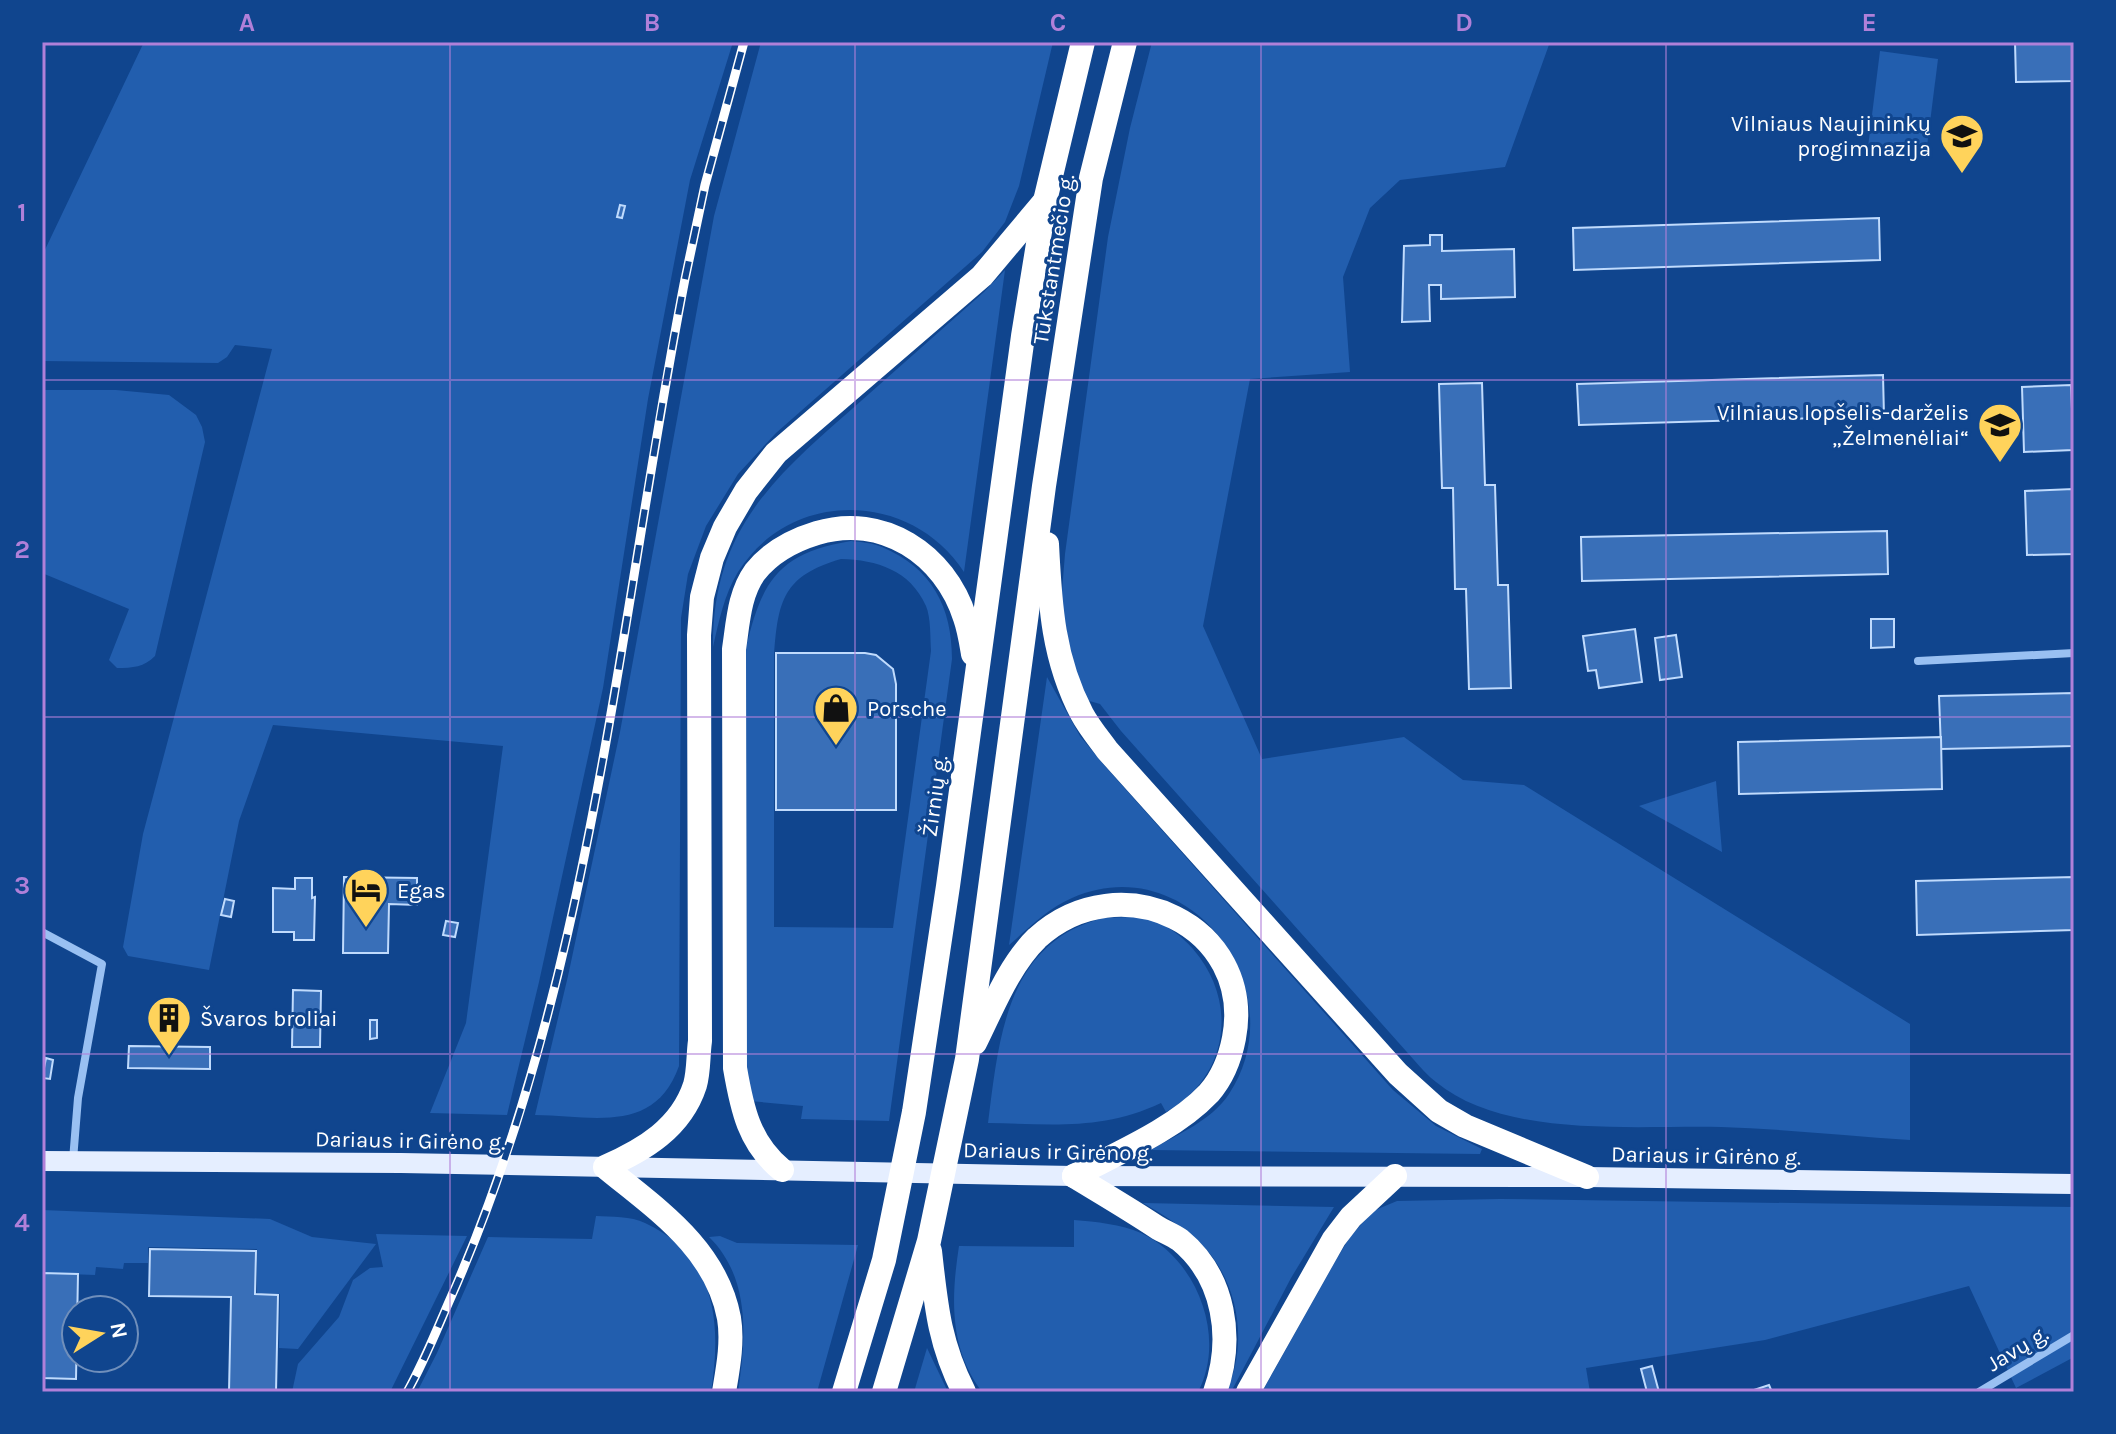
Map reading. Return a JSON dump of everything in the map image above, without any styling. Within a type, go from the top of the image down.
[{"type":"highway","name":"Tūkstantmečio g.","points":[[1045,201],[1083,42]]},
{"type":"highway","name":"Tūkstantmečio g.","points":[[1044,486],[1091,178],[1125,42]]},
{"type":"highway","name":"Žirnių g.","points":[[844,1392],[884,1260],[914,1112],[1020,351],[1045,201]]},
{"type":"highway","points":[[724,1392],[730,1348],[729,1319],[721,1289],[706,1261],[684,1234],[605,1167],[650,1145],[666,1132],[686,1105],[696,1083],[700,1041],[699,635],[702,597],[712,558],[725,527],[746,491],[776,453],[982,276],[1045,201]]},
{"type":"highway","points":[[884,1392],[929,1241],[967,1059],[1044,486]]},
{"type":"highway","points":[[1044,486],[1051,622],[1061,663],[1082,715],[1107,750],[1398,1074],[1429,1102],[1465,1126],[1587,1177]]},
{"type":"highway","points":[[782,1170],[758,1145],[742,1110],[735,1068],[734,649],[741,602],[755,573],[774,554],[798,539],[827,530],[859,527],[890,533],[934,564],[951,587],[965,617],[977,672]]},
{"type":"highway","points":[[967,1059],[1017,964],[1035,941],[1069,916],[1088,908],[1116,904],[1155,908],[1183,921],[1206,942],[1224,966],[1235,997],[1237,1020],[1231,1055],[1223,1073],[1210,1092],[1177,1121],[1074,1176]]},
{"type":"highway","points":[[1074,1176],[1179,1240],[1206,1269],[1222,1305],[1225,1335],[1223,1364],[1215,1392]]},
{"type":"highway","points":[[1248,1392],[1334,1239],[1351,1217],[1395,1176]]},
{"type":"highway","points":[[929,1241],[937,1320],[949,1362],[964,1392]]},
{"type":"main road","name":"Dariaus ir Girėno g.","points":[[42,1161],[401,1163],[1074,1176],[1587,1177],[2074,1184]]},
{"type":"street","points":[[1918,661],[2074,653]]},
{"type":"street","points":[[42,932],[102,964],[78,1098],[73,1160]]},
{"type":"street","name":"Javų g.","points":[[1979,1392],[2074,1335]]},
{"type":"shaded area","points":[[144,42],[733,42],[690,180],[648,399],[603,688],[507,1115],[430,1113],[466,1023],[503,746],[273,725],[239,821],[209,970],[128,956],[123,947],[143,834],[272,349],[235,345],[227,357],[218,363],[42,361],[42,256]]},
{"type":"shaded area","points":[[761,42],[1053,42],[1019,186],[1005,222],[982,252],[776,433],[738,474],[706,526],[688,574],[681,618],[679,1066],[668,1088],[655,1102],[638,1112],[600,1118],[535,1115],[620,732],[714,216]]},
{"type":"shaded area","points":[[1152,42],[1550,42],[1505,167],[1400,180],[1370,208],[1343,277],[1350,372],[1250,379],[1203,626],[1262,759],[1404,737],[1463,780],[1524,785],[1910,1024],[1910,1140],[1745,1128],[1572,1125],[1498,1113],[1465,1100],[1425,1072],[1100,704],[1086,700],[1077,682],[1061,603],[1065,554],[1108,237],[1130,128]]},
{"type":"shaded area","points":[[1880,51],[1938,59],[1926,154],[1868,147]]},
{"type":"shaded area","points":[[1005,270],[964,572],[941,545],[914,526],[883,514],[851,510],[819,514],[788,525],[761,545],[738,572],[726,599],[713,647],[716,605],[724,568],[756,506],[803,453]]},
{"type":"shaded area","points":[[42,390],[116,390],[169,395],[196,415],[202,427],[205,442],[155,656],[142,665],[117,668],[109,660],[129,609],[42,573]]},
{"type":"shaded area","points":[[851,541],[871,544],[914,566],[936,591],[951,640],[952,659],[889,1121],[801,1119],[803,1106],[750,1101],[747,1079],[746,648],[767,587],[790,562],[826,546]],"holes":[[[841,559],[879,565],[902,576],[919,594],[930,622],[931,651],[893,928],[774,927],[774,657],[778,620],[787,593],[795,582],[807,573]]]},
{"type":"shaded area","points":[[1047,677],[1080,736],[1104,765],[1393,1090],[1436,1126],[1482,1149],[1480,1154],[1151,1150],[1204,1119],[1222,1104],[1247,1054],[1250,1013],[1240,973],[1220,938],[1191,910],[1156,892],[1115,887],[1072,898],[1047,913],[1009,945]]},
{"type":"shaded area","points":[[1716,781],[1722,852],[1639,806]]},
{"type":"shaded area","points":[[1142,917],[1159,923],[1189,944],[1208,970],[1217,992],[1221,1015],[1220,1037],[1214,1059],[1203,1079],[1187,1097],[1166,1112],[1161,1103],[1097,1122],[988,1123],[1004,1027],[1013,998],[1027,971],[1046,949],[1071,930],[1103,918]]},
{"type":"shaded area","points":[[1500,1199],[2074,1207],[2074,1357],[2016,1388],[1969,1286],[1765,1340],[1586,1368],[1590,1392],[1262,1392],[1350,1237],[1373,1211],[1397,1201]]},
{"type":"shaded area","points":[[1143,1203],[1334,1207],[1291,1278],[1231,1392],[1226,1392],[1233,1374],[1238,1334],[1231,1293],[1223,1274],[1199,1242]]},
{"type":"shaded area","points":[[42,1210],[270,1219],[312,1237],[376,1244],[298,1349],[279,1348],[280,1294],[257,1293],[257,1249],[148,1247],[148,1263],[124,1263],[123,1269],[96,1267],[95,1275],[42,1273]]},
{"type":"shaded area","points":[[596,1216],[627,1218],[645,1223],[669,1237],[687,1254],[700,1273],[714,1317],[711,1392],[417,1392],[488,1237],[592,1239]]},
{"type":"shaded area","points":[[1074,1220],[1108,1224],[1141,1233],[1161,1245],[1178,1261],[1191,1280],[1207,1324],[1209,1348],[1206,1370],[1198,1392],[982,1392],[963,1358],[955,1322],[959,1246],[1074,1247]]},
{"type":"shaded area","points":[[376,1234],[467,1236],[390,1392],[292,1392],[298,1364],[339,1317],[353,1280],[370,1268],[383,1267]]},
{"type":"shaded area","points":[[720,1236],[737,1243],[858,1245],[817,1392],[738,1392],[743,1351],[742,1310],[732,1271],[723,1253],[709,1237]]},
{"type":"shaded area","points":[[927,1348],[948,1392],[914,1392]]},
{"type":"building","points":[[2015,42],[2074,42],[2074,81],[2016,82]]},
{"type":"building","points":[[620,205],[625,206],[622,218],[617,217]]},
{"type":"building","points":[[1879,218],[1880,260],[1574,270],[1573,228]]},
{"type":"building","points":[[1430,235],[1442,235],[1442,251],[1514,249],[1515,297],[1441,299],[1441,285],[1429,285],[1430,321],[1402,322],[1404,246],[1430,245]]},
{"type":"building","points":[[1883,375],[1884,416],[1579,425],[1577,384]]},
{"type":"building","points":[[1482,383],[1485,485],[1495,485],[1498,585],[1508,585],[1511,688],[1469,689],[1466,589],[1455,589],[1453,488],[1442,488],[1439,384]]},
{"type":"building","points":[[2071,385],[2073,450],[2024,452],[2022,387]]},
{"type":"building","points":[[2073,489],[2074,554],[2027,555],[2025,491]]},
{"type":"building","points":[[1887,531],[1888,574],[1582,581],[1581,537]]},
{"type":"building","points":[[1871,619],[1894,619],[1894,647],[1871,648]]},
{"type":"building","points":[[1635,629],[1642,682],[1599,688],[1596,670],[1588,671],[1583,636]]},
{"type":"building","points":[[1676,635],[1682,677],[1660,680],[1655,638]]},
{"type":"building","name":"Porsche","points":[[776,653],[865,653],[876,655],[893,669],[896,684],[896,810],[776,810]]},
{"type":"building","points":[[2074,693],[2074,746],[1941,749],[1939,696]]},
{"type":"building","points":[[1941,737],[1942,789],[1739,794],[1738,742]]},
{"type":"building","name":"Egas","points":[[344,877],[417,878],[417,905],[389,904],[388,953],[343,953]]},
{"type":"building","points":[[2074,877],[2074,930],[1917,935],[1916,881]]},
{"type":"building","points":[[295,878],[312,878],[314,940],[294,940],[294,932],[273,932],[273,888],[295,889]]},
{"type":"building","points":[[225,899],[234,901],[231,917],[221,915]]},
{"type":"building","points":[[446,921],[458,923],[455,937],[443,935]]},
{"type":"building","points":[[293,990],[321,991],[320,1047],[292,1047]]},
{"type":"building","points":[[370,1020],[377,1020],[377,1038],[370,1039]]},
{"type":"building","name":"Švaros broliai","points":[[129,1046],[210,1047],[210,1069],[128,1068]]},
{"type":"building","points":[[46,1058],[53,1060],[50,1079],[42,1078]]},
{"type":"building","points":[[150,1249],[256,1251],[255,1294],[278,1295],[276,1392],[229,1392],[231,1297],[149,1296]]},
{"type":"building","points":[[42,1273],[78,1274],[78,1294],[60,1294],[60,1374],[76,1374],[76,1379],[42,1378]]},
{"type":"building","points":[[1652,1366],[1659,1392],[1647,1392],[1641,1369]]},
{"type":"building","points":[[1769,1385],[1772,1392],[1751,1391]]},
{"type":"railway","points":[[407,1392],[424,1360],[497,1182],[536,1056],[569,929],[619,670],[685,279],[705,185],[744,42]]},
{"type":"place","name":"Vilniaus Naujininkų progimnazija","points":[[1962,175]]},
{"type":"place","name":"Vilniaus lopšelis-darželis „Želmenėliai“","points":[[2000,464]]},
{"type":"place","name":"Porsche","points":[[836,747]]},
{"type":"place","name":"Egas","points":[[366,929]]},
{"type":"place","name":"Švaros broliai","points":[[169,1057]]}]
